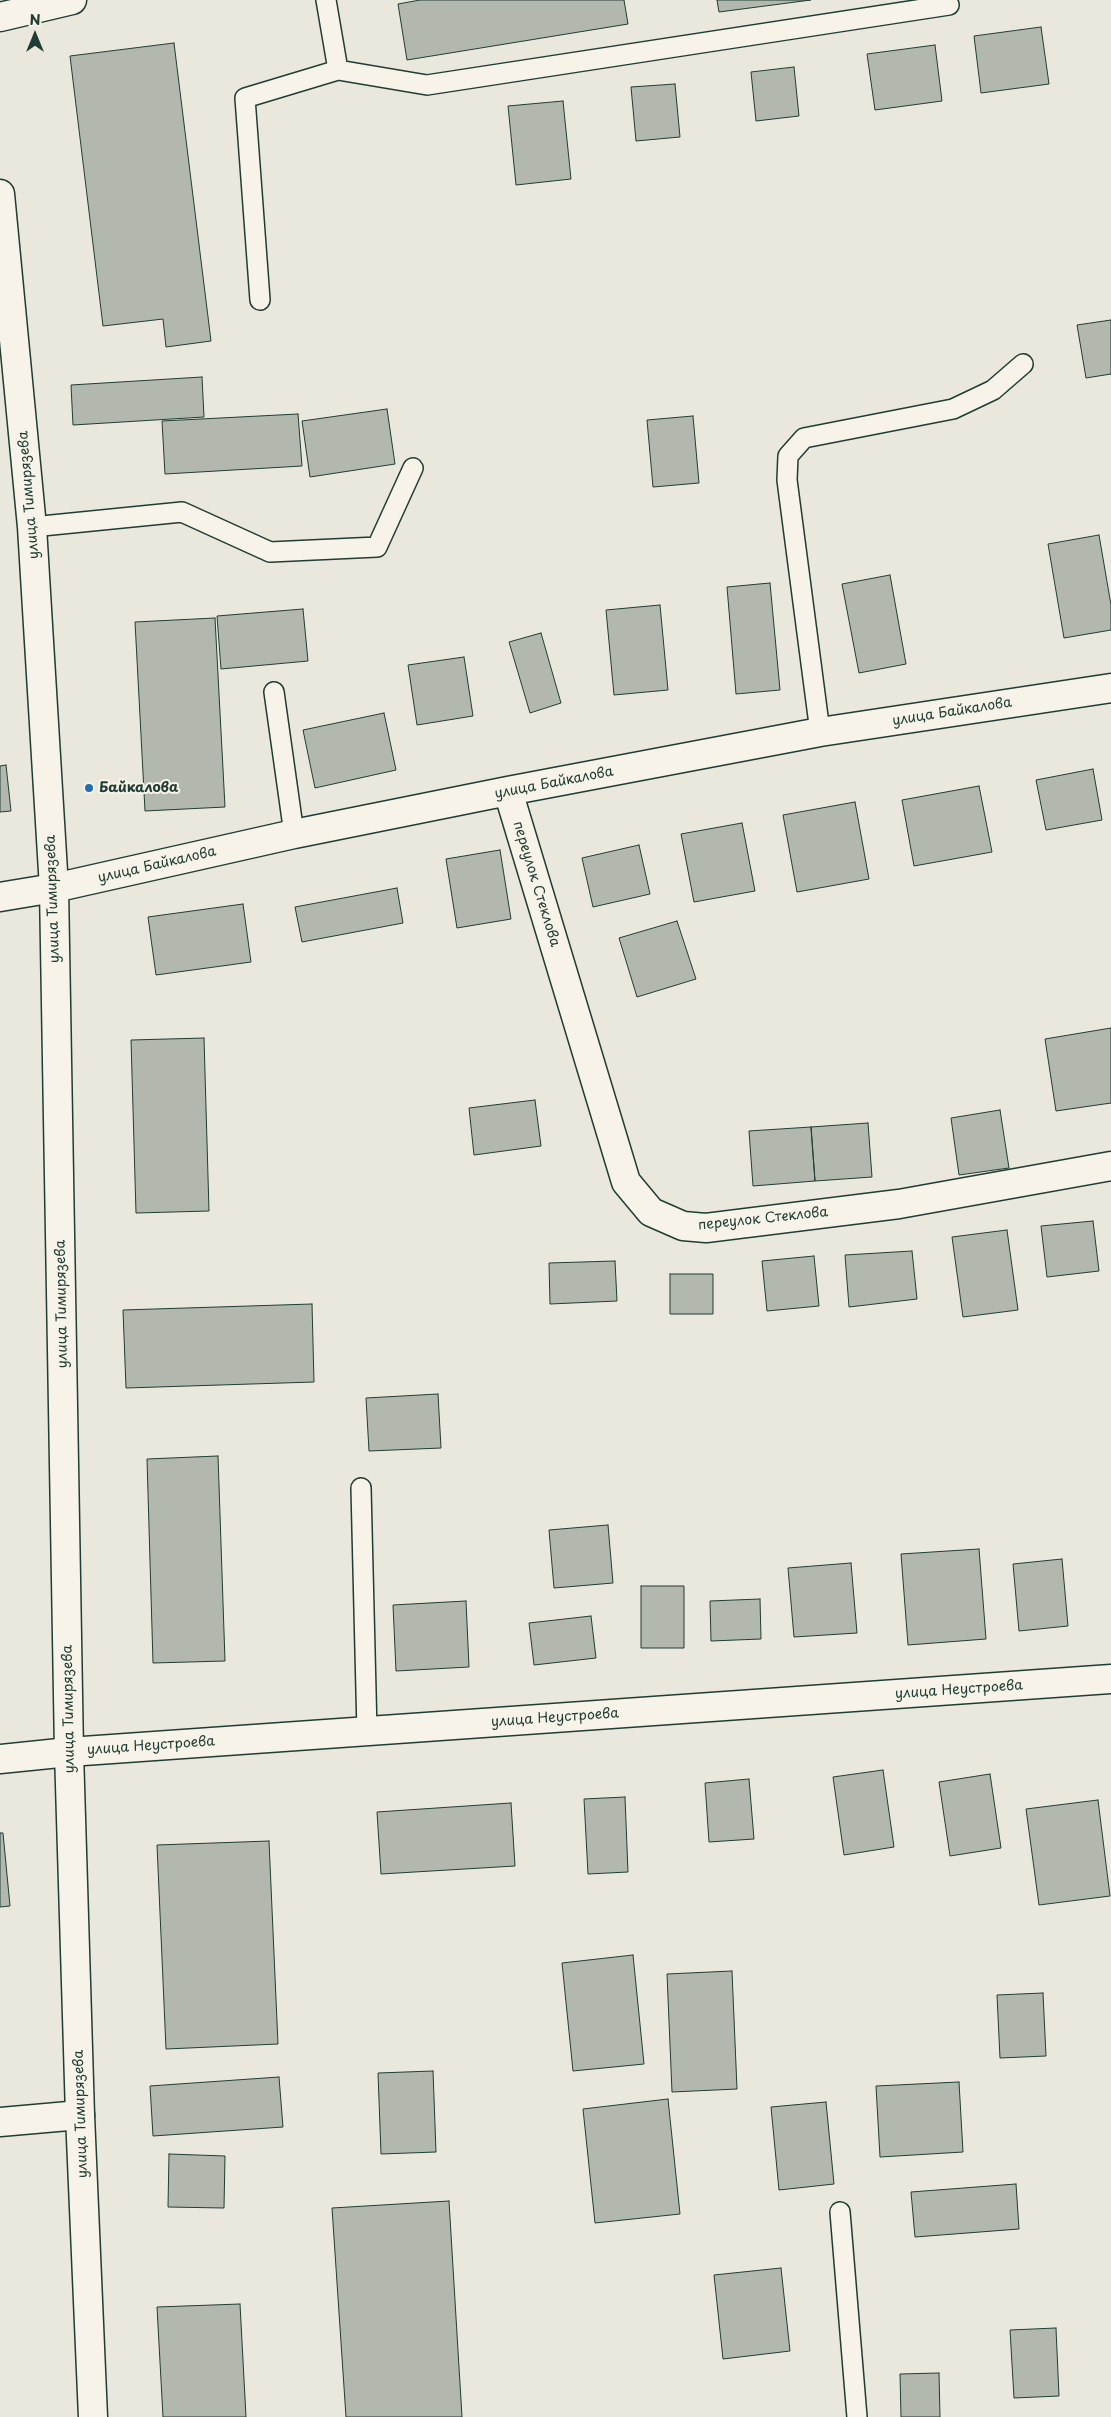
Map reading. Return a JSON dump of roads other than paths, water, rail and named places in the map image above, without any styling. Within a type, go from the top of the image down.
[{"type":"street","points":[[0,17],[72,0]]},
{"type":"street","name":"улица Тимирязева","points":[[0,194],[32,527],[54,888],[69,1752],[80,2115],[93,2417]]},
{"type":"street","name":"улица Байкалова","points":[[0,896],[54,888],[294,834],[508,791],[820,732],[1111,688]]},
{"type":"street","name":"переулок Стеклова","points":[[508,791],[626,1182],[651,1212],[683,1226],[706,1228],[899,1204],[1111,1166]]},
{"type":"street","name":"улица Неустроева","points":[[0,1759],[69,1752],[1111,1679]]},
{"type":"street","points":[[0,2122],[80,2115]]},
{"type":"lane","points":[[326,0],[338,70]]},
{"type":"lane","points":[[260,300],[245,98],[338,70],[427,85],[949,5]]},
{"type":"lane","points":[[820,732],[787,480],[788,456],[804,438],[953,410],[993,390],[1022,364]]},
{"type":"lane","points":[[32,527],[182,512],[270,552],[377,547],[413,468]]},
{"type":"lane","points":[[274,692],[294,834]]},
{"type":"lane","points":[[361,1488],[367,1732]]},
{"type":"lane","points":[[840,2212],[857,2417]]},
{"type":"place","name":"Байкалова","points":[[89,788]]}]
